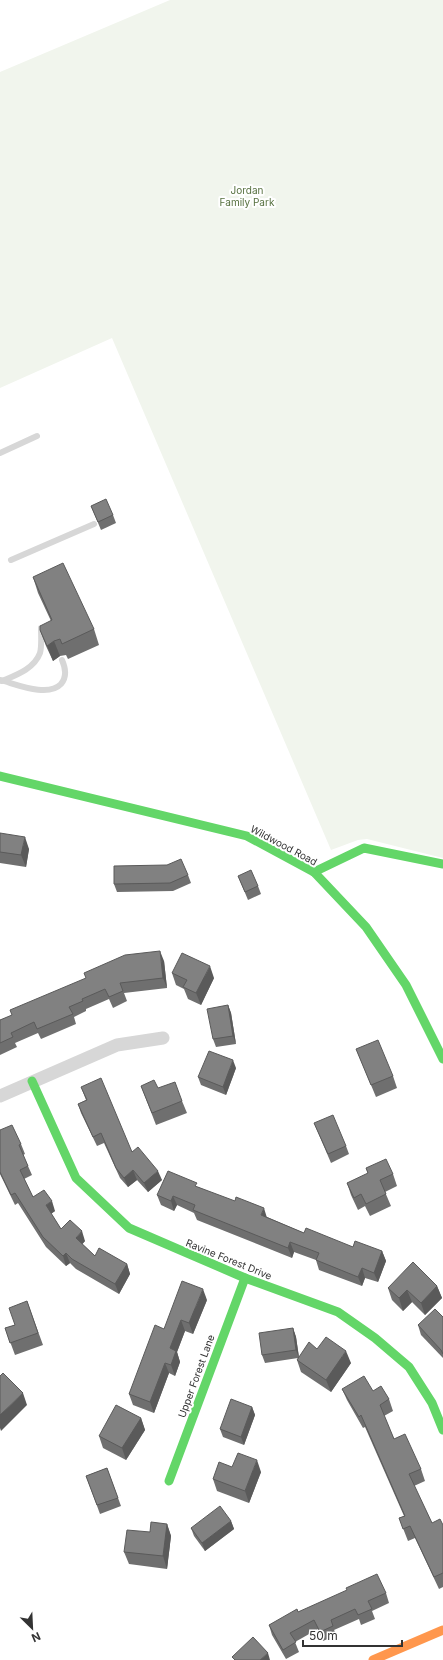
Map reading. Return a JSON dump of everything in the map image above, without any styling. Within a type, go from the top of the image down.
[{"type":"street","name":"Wildwood Road","points":[[0,776],[247,836],[314,872],[366,927],[406,984],[443,1059]]},
{"type":"street","points":[[314,872],[364,848],[443,864]]},
{"type":"street","points":[[0,1096],[117,1045],[163,1038]]},
{"type":"street","name":"Ravine Forest Drive","points":[[32,1081],[76,1178],[129,1228],[244,1278],[338,1312],[376,1338],[409,1367],[432,1403],[443,1430]]},
{"type":"street","name":"Upper Forest Lane","points":[[169,1481],[244,1278]]},
{"type":"street","points":[[373,1660],[443,1630]]},
{"type":"lane","points":[[0,453],[37,436]]},
{"type":"lane","points":[[11,560],[94,524]]},
{"type":"lane","points":[[1,681],[23,672],[34,662],[40,653],[41,628]]},
{"type":"lane","points":[[1,681],[49,691],[58,687],[65,679],[62,660]]},
{"type":"green space","name":"Jordan Family Park","points":[[170,0],[443,0],[443,858],[367,839],[358,840],[331,850],[112,338],[0,388],[0,72]]},
{"type":"building","points":[[106,499],[113,515],[98,522],[91,506]]},
{"type":"building","points":[[63,563],[94,629],[62,644],[60,639],[47,646],[40,630],[40,626],[52,620],[33,577]]},
{"type":"building","points":[[0,833],[25,837],[21,855],[0,852]]},
{"type":"building","points":[[181,859],[188,875],[170,883],[114,884],[114,866],[167,865]]},
{"type":"building","points":[[251,870],[258,886],[245,892],[238,876]]},
{"type":"building","points":[[160,951],[163,978],[120,983],[123,991],[109,997],[105,989],[82,999],[83,1001],[69,1007],[73,1014],[37,1029],[34,1022],[11,1033],[13,1037],[0,1043],[0,1020],[12,1015],[10,1010],[86,978],[84,973],[125,955]]},
{"type":"building","points":[[182,953],[210,966],[196,993],[183,987],[187,980],[172,973]]},
{"type":"building","points":[[228,1005],[233,1036],[213,1039],[207,1009]]},
{"type":"building","points":[[378,1040],[393,1076],[371,1085],[356,1049]]},
{"type":"building","points":[[209,1051],[233,1060],[223,1087],[198,1077]]},
{"type":"building","points":[[101,1078],[132,1152],[138,1147],[158,1171],[144,1183],[133,1170],[124,1178],[116,1168],[101,1133],[93,1137],[78,1104],[87,1100],[81,1087]]},
{"type":"building","points":[[154,1080],[158,1088],[175,1082],[182,1101],[152,1113],[141,1086]]},
{"type":"building","points":[[333,1115],[346,1146],[328,1154],[314,1123]]},
{"type":"building","points":[[12,1125],[21,1144],[19,1145],[28,1166],[20,1170],[33,1197],[44,1190],[52,1201],[46,1205],[61,1229],[70,1220],[82,1231],[76,1238],[95,1256],[99,1248],[127,1264],[115,1284],[72,1259],[66,1253],[63,1256],[43,1237],[15,1193],[11,1195],[0,1172],[0,1130]]},
{"type":"building","points":[[386,1159],[393,1174],[380,1180],[386,1194],[366,1204],[361,1194],[354,1198],[347,1183],[368,1173],[366,1168]]},
{"type":"building","points":[[168,1171],[197,1183],[195,1186],[235,1201],[236,1197],[264,1208],[261,1215],[304,1233],[306,1228],[353,1247],[355,1241],[382,1251],[374,1273],[362,1268],[358,1277],[316,1260],[319,1253],[290,1242],[288,1248],[193,1210],[195,1205],[173,1196],[171,1201],[157,1195]]},
{"type":"building","points":[[413,1262],[437,1286],[421,1303],[407,1290],[399,1298],[388,1288]]},
{"type":"building","points":[[182,1281],[203,1289],[189,1323],[181,1320],[170,1348],[176,1351],[171,1365],[165,1363],[150,1402],[129,1394],[155,1325],[164,1329]]},
{"type":"building","points":[[27,1301],[38,1333],[10,1343],[5,1328],[15,1325],[9,1308]]},
{"type":"building","points":[[435,1309],[443,1317],[443,1354],[418,1325]]},
{"type":"building","points":[[293,1328],[296,1350],[262,1355],[259,1333]]},
{"type":"building","points":[[326,1337],[346,1351],[326,1380],[297,1360],[309,1342],[317,1349]]},
{"type":"building","points":[[3,1373],[23,1393],[0,1415],[0,1376]]},
{"type":"building","points":[[364,1376],[373,1391],[381,1386],[389,1399],[380,1405],[394,1439],[405,1434],[421,1469],[409,1474],[432,1523],[440,1519],[443,1525],[443,1573],[434,1577],[410,1526],[403,1529],[399,1518],[405,1516],[361,1415],[359,1417],[342,1389]]},
{"type":"building","points":[[231,1399],[252,1407],[241,1437],[220,1429]]},
{"type":"building","points":[[116,1405],[141,1418],[122,1448],[99,1436]]},
{"type":"building","points":[[238,1453],[257,1460],[245,1491],[213,1479],[219,1462],[232,1467]]},
{"type":"building","points":[[107,1468],[118,1498],[97,1505],[86,1476]]},
{"type":"building","points":[[220,1506],[231,1521],[202,1543],[191,1528]]},
{"type":"building","points":[[151,1522],[167,1524],[163,1556],[124,1552],[127,1530],[150,1532]]},
{"type":"building","points":[[377,1574],[386,1593],[368,1601],[372,1609],[358,1615],[355,1609],[331,1620],[333,1626],[320,1632],[314,1620],[290,1633],[296,1642],[283,1650],[269,1625],[297,1609],[298,1612],[347,1590],[346,1588]]},
{"type":"building","points":[[253,1637],[268,1653],[260,1660],[235,1660],[232,1657]]},
{"type":"traffic: fast","points":[[0,776],[247,836],[314,872],[366,927],[406,985],[443,1059]]},
{"type":"traffic: fast","points":[[314,872],[364,848],[443,864]]},
{"type":"traffic: fast","points":[[32,1081],[76,1178],[129,1228],[245,1278],[338,1312],[375,1338],[409,1367],[432,1403],[443,1430]]},
{"type":"traffic: fast","points":[[169,1481],[245,1278]]},
{"type":"traffic: slow","points":[[373,1660],[443,1630]]}]
